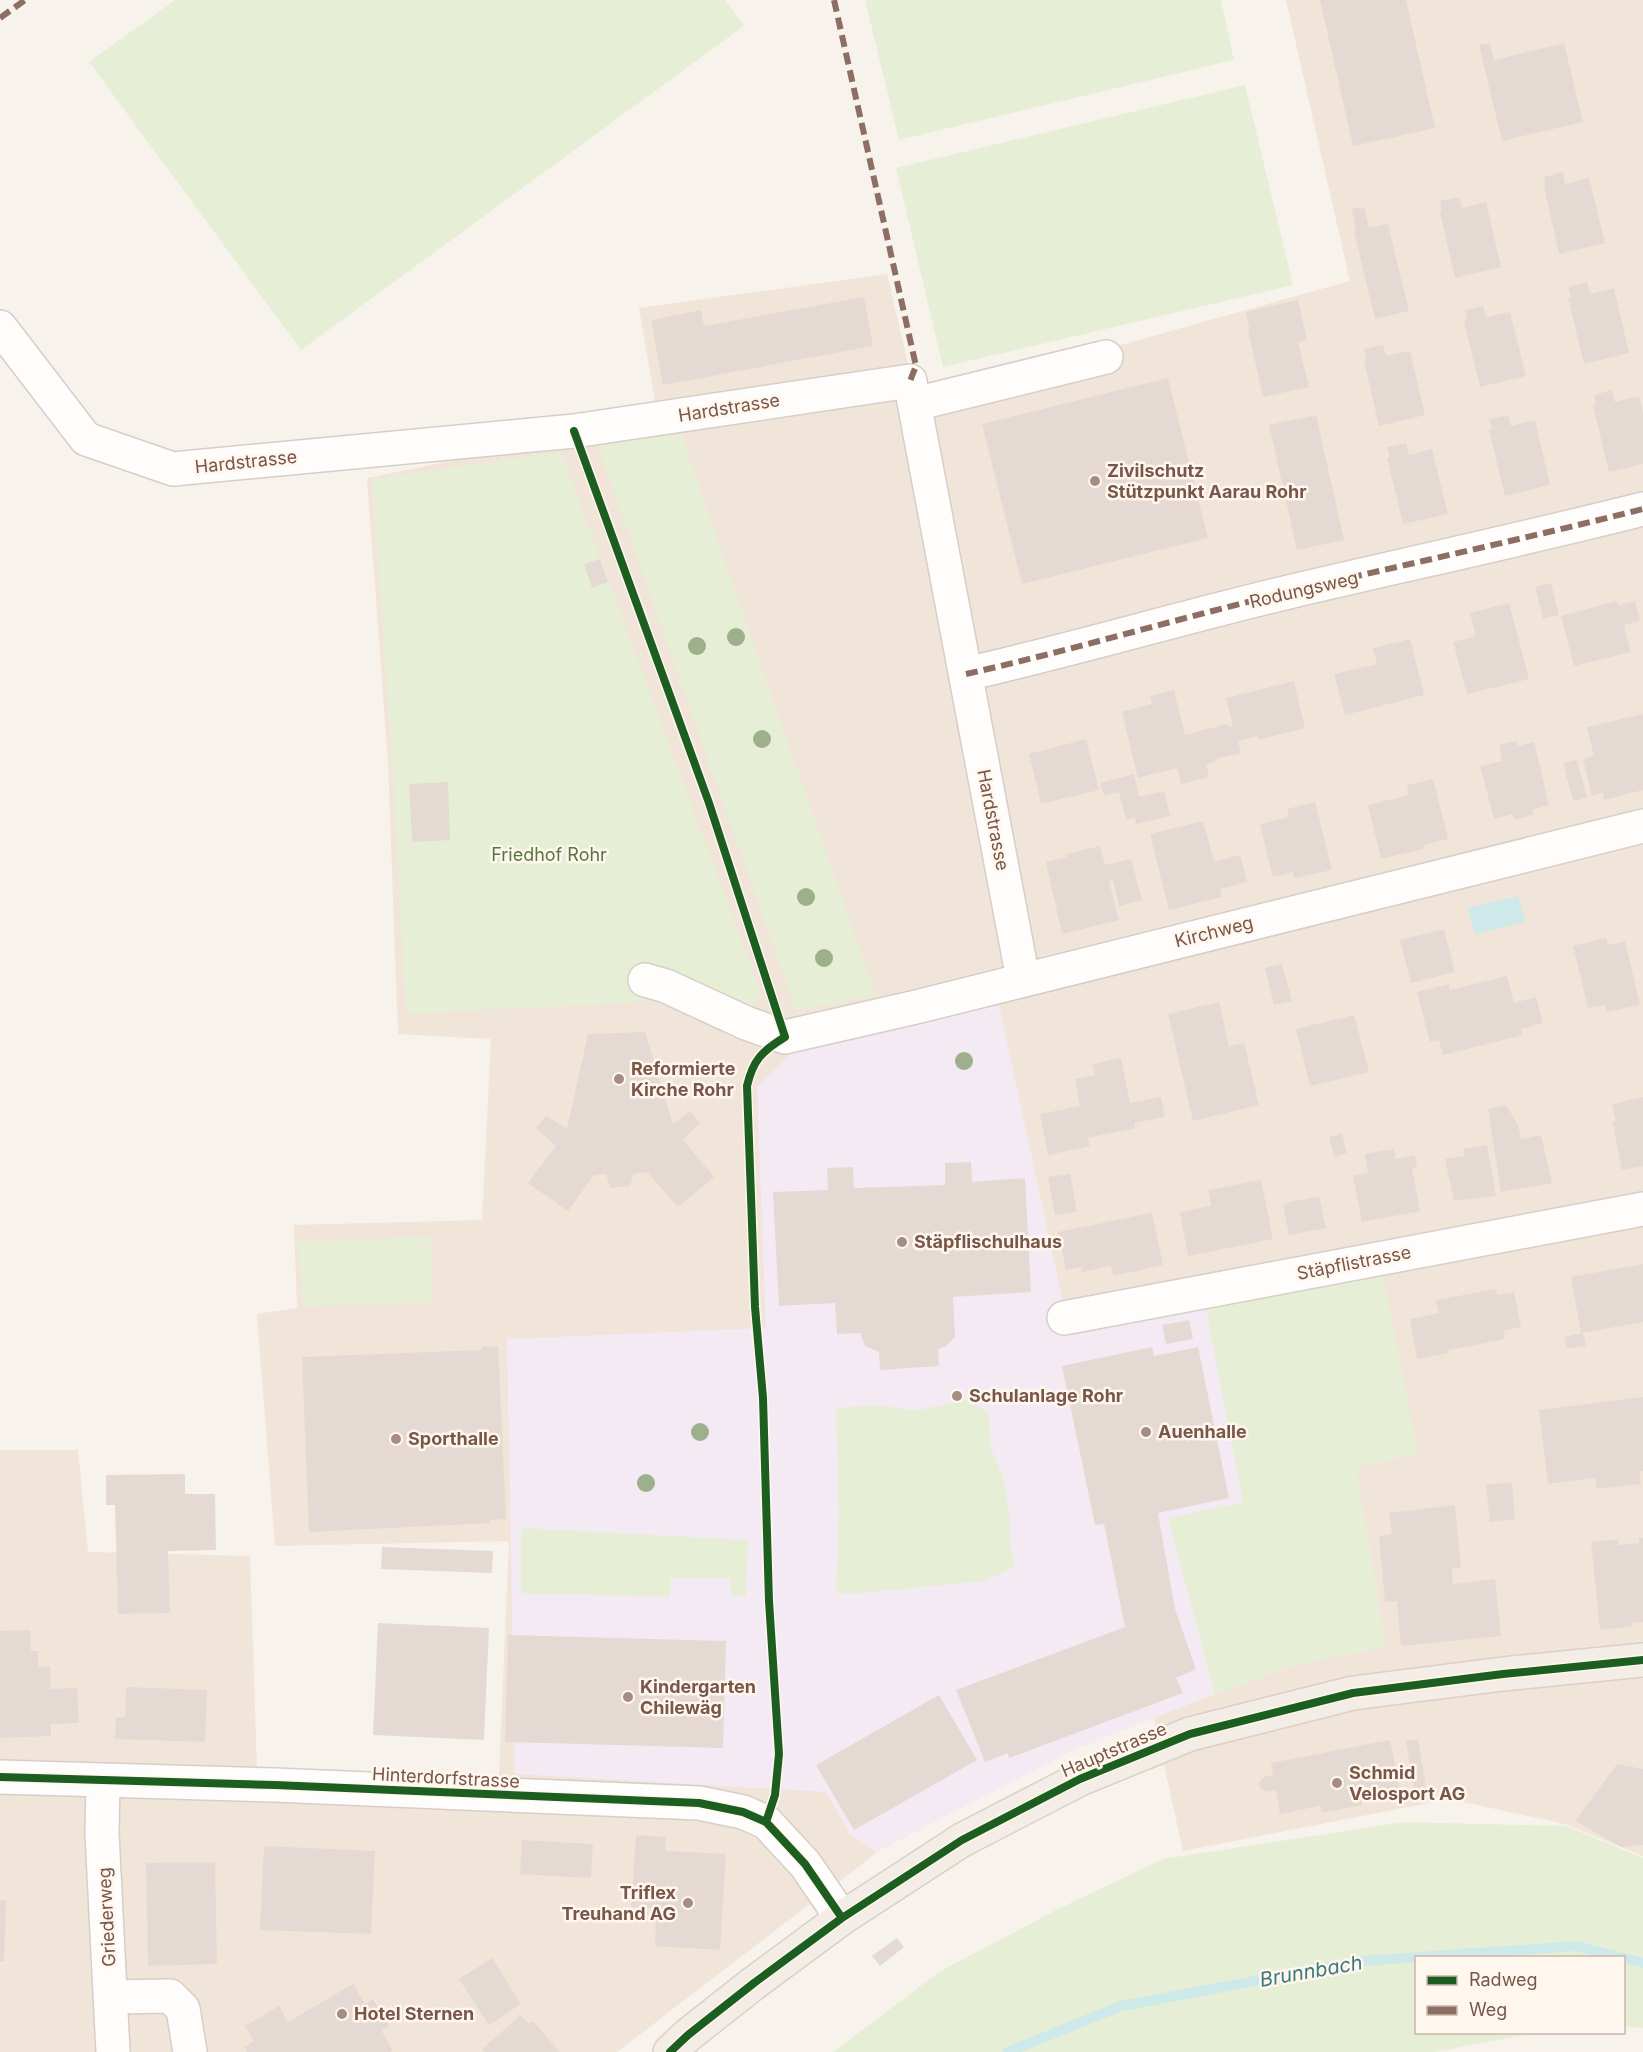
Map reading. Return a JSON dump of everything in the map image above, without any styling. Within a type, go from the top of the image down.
[{"type":"main road","name":"Hauptstrasse","points":[[670,2052],[754,1983],[842,1918],[962,1840],[1080,1779],[1190,1734],[1353,1693],[1503,1674],[1643,1660]]},
{"type":"street","name":"Hardstrasse","points":[[0,327],[86,439],[173,469],[574,431],[913,392],[1023,979]]},
{"type":"street","points":[[913,392],[1106,357]]},
{"type":"street","name":"Rodungsweg","points":[[966,674],[1022,662],[1296,590],[1399,568],[1643,509]]},
{"type":"street","name":"Kirchweg","points":[[645,980],[666,986],[746,1023],[785,1037],[916,1007],[1643,826]]},
{"type":"street","name":"Stäpflistrasse","points":[[1064,1318],[1643,1209]]},
{"type":"street","name":"Hinterdorfstrasse","points":[[0,1777],[103,1782],[275,1785],[699,1803],[743,1812],[766,1822],[805,1864],[842,1918]]},
{"type":"street","name":"Griederweg","points":[[103,1782],[102,1833],[112,2052]]},
{"type":"street","points":[[111,1997],[170,1996],[183,2009],[190,2052]]},
{"type":"shaded area","points":[[1286,0],[1643,0],[1643,1856],[1565,1824],[1449,1799],[1183,1851],[1151,1705],[880,1850],[617,2052],[0,2052],[0,1450],[78,1450],[88,1552],[250,1556],[258,1801],[498,1797],[509,1541],[275,1546],[257,1314],[297,1308],[294,1225],[482,1220],[491,1039],[398,1034],[388,761],[367,478],[658,419],[639,308],[887,274],[917,402],[1350,281]]},
{"type":"shaded area","name":"Schulanlage Rohr","points":[[998,1000],[1069,1330],[1205,1304],[1418,1453],[1356,1467],[1386,1647],[1299,1664],[1215,1694],[1076,1749],[876,1852],[850,1835],[826,1792],[515,1774],[507,1339],[766,1328],[757,1087],[791,1053]]},
{"type":"green space","points":[[175,0],[725,0],[744,26],[301,350],[89,62]]},
{"type":"green space","points":[[865,0],[1221,0],[1234,60],[899,140]]},
{"type":"green space","points":[[1245,85],[1293,285],[943,367],[896,168]]},
{"type":"green space","points":[[680,432],[876,996],[796,1010],[597,443]]},
{"type":"green space","name":"Friedhof Rohr","points":[[561,452],[761,994],[736,1037],[657,1001],[406,1014],[392,752],[372,479]]},
{"type":"green space","points":[[430,1236],[433,1302],[303,1307],[298,1242]]},
{"type":"green space","points":[[1382,1271],[1418,1453],[1356,1467],[1386,1647],[1299,1664],[1215,1694],[1168,1518],[1243,1502],[1205,1304]]},
{"type":"green space","points":[[971,1398],[989,1415],[990,1445],[1003,1477],[1010,1516],[1010,1544],[1015,1567],[984,1581],[863,1593],[836,1593],[839,1515],[836,1408],[879,1405],[915,1411]]},
{"type":"green space","points":[[521,1528],[748,1540],[746,1596],[731,1596],[730,1578],[670,1579],[670,1597],[521,1593]]},
{"type":"green space","points":[[1404,1822],[1566,1826],[1643,1858],[1643,2028],[1625,2026],[1625,1956],[1415,1956],[1415,2034],[1530,2034],[1434,2052],[833,2052],[939,1972],[1058,1909],[1163,1859]]},
{"type":"water","points":[[1518,896],[1525,922],[1475,934],[1468,908]]},
{"type":"building","points":[[1320,0],[1406,0],[1435,128],[1353,146]]},
{"type":"building","points":[[1490,43],[1494,60],[1564,43],[1583,122],[1502,141],[1479,45]]},
{"type":"building","points":[[1563,172],[1565,184],[1589,178],[1605,243],[1559,254],[1544,187],[1546,187],[1544,177]]},
{"type":"building","points":[[1459,197],[1462,208],[1486,202],[1501,267],[1455,278],[1440,212],[1442,211],[1440,201]]},
{"type":"building","points":[[1364,207],[1369,228],[1388,224],[1409,311],[1375,319],[1354,231],[1356,230],[1352,209]]},
{"type":"building","points":[[1587,282],[1590,294],[1614,288],[1629,353],[1584,364],[1568,298],[1571,297],[1568,287]]},
{"type":"building","points":[[864,297],[873,346],[663,385],[651,320],[701,310],[704,326]]},
{"type":"building","points":[[1298,300],[1307,340],[1298,342],[1309,387],[1263,397],[1246,312]]},
{"type":"building","points":[[1483,306],[1486,317],[1510,312],[1526,376],[1480,387],[1464,321],[1467,320],[1465,310]]},
{"type":"building","points":[[1383,345],[1386,356],[1410,351],[1425,415],[1379,426],[1364,360],[1366,359],[1364,349]]},
{"type":"building","name":"Zivilschutz Stützpunkt Aarau Rohr","points":[[1168,378],[1208,538],[1022,584],[982,424]]},
{"type":"building","points":[[1612,390],[1615,402],[1639,396],[1643,414],[1643,464],[1609,472],[1593,405],[1596,405],[1594,395]]},
{"type":"building","points":[[1316,415],[1344,540],[1297,550],[1269,425]]},
{"type":"building","points":[[1508,415],[1511,426],[1535,420],[1550,485],[1505,496],[1489,430],[1492,429],[1489,419]]},
{"type":"building","points":[[1406,443],[1409,455],[1432,449],[1448,514],[1403,524],[1387,458],[1390,457],[1387,447]]},
{"type":"building","points":[[600,559],[608,582],[592,588],[584,564]]},
{"type":"building","points":[[1551,583],[1559,615],[1543,619],[1535,587]]},
{"type":"building","points":[[1617,601],[1618,605],[1635,601],[1640,621],[1624,625],[1631,652],[1574,666],[1561,616]]},
{"type":"building","points":[[1509,603],[1529,679],[1467,694],[1453,642],[1476,636],[1470,613]]},
{"type":"building","points":[[1410,639],[1424,695],[1345,715],[1334,674],[1377,664],[1373,648]]},
{"type":"building","points":[[1294,681],[1305,728],[1258,740],[1257,736],[1238,741],[1241,753],[1215,759],[1215,762],[1206,764],[1209,777],[1181,784],[1177,768],[1138,778],[1122,712],[1152,704],[1150,696],[1174,690],[1185,735],[1227,724],[1229,727],[1233,725],[1226,698]]},
{"type":"building","points":[[1643,714],[1643,790],[1604,800],[1603,793],[1592,796],[1583,759],[1594,756],[1587,727]]},
{"type":"building","points":[[1086,739],[1099,790],[1041,804],[1029,754]]},
{"type":"building","points":[[1516,741],[1518,746],[1534,742],[1549,805],[1532,810],[1534,815],[1514,820],[1513,814],[1494,819],[1480,766],[1502,761],[1499,745]]},
{"type":"building","points":[[1577,760],[1587,798],[1573,801],[1563,763]]},
{"type":"building","points":[[1134,774],[1139,797],[1164,791],[1170,816],[1136,824],[1135,817],[1126,820],[1119,792],[1104,796],[1100,783]]},
{"type":"building","points":[[1433,779],[1448,839],[1423,845],[1424,849],[1381,859],[1368,805],[1409,795],[1407,785]]},
{"type":"building","points":[[448,782],[450,840],[412,842],[409,784]]},
{"type":"building","points":[[1315,802],[1332,870],[1295,878],[1293,872],[1273,877],[1260,824],[1289,817],[1287,809]]},
{"type":"building","points":[[1203,821],[1214,862],[1240,855],[1247,882],[1220,889],[1222,897],[1169,910],[1150,834]]},
{"type":"building","points":[[1100,846],[1105,865],[1131,859],[1142,900],[1119,906],[1113,880],[1109,881],[1119,920],[1062,934],[1046,862],[1067,857],[1066,854]]},
{"type":"building","points":[[1444,929],[1455,972],[1411,983],[1400,940]]},
{"type":"building","points":[[1606,938],[1608,945],[1625,941],[1640,1005],[1606,1012],[1605,1005],[1588,1008],[1573,946]]},
{"type":"building","points":[[1282,964],[1292,1001],[1274,1005],[1265,968]]},
{"type":"building","points":[[1507,976],[1514,1003],[1536,997],[1543,1023],[1521,1029],[1523,1035],[1443,1055],[1439,1040],[1430,1042],[1417,992],[1449,984],[1450,990]]},
{"type":"building","points":[[1219,1002],[1229,1046],[1244,1043],[1259,1105],[1193,1121],[1168,1014]]},
{"type":"building","points":[[1354,1015],[1369,1072],[1310,1086],[1296,1029]]},
{"type":"building","name":"Reformierte Kirche Rohr","points":[[645,1032],[673,1124],[690,1111],[700,1123],[683,1140],[714,1177],[678,1207],[647,1172],[633,1174],[630,1186],[610,1188],[606,1174],[594,1175],[568,1211],[528,1183],[556,1146],[536,1128],[546,1116],[567,1129],[588,1034]]},
{"type":"building","points":[[1121,1058],[1130,1103],[1161,1097],[1165,1117],[1134,1123],[1135,1128],[1088,1138],[1090,1146],[1048,1155],[1040,1114],[1080,1106],[1075,1079],[1095,1075],[1092,1064]]},
{"type":"building","points":[[1643,1097],[1643,1166],[1622,1170],[1612,1121],[1616,1121],[1612,1104]]},
{"type":"building","points":[[1506,1105],[1518,1125],[1521,1139],[1541,1135],[1552,1183],[1501,1192],[1488,1109]]},
{"type":"building","points":[[1342,1133],[1347,1153],[1334,1157],[1329,1137]]},
{"type":"building","points":[[1487,1145],[1496,1196],[1454,1201],[1445,1159],[1465,1156],[1463,1149]]},
{"type":"building","points":[[1394,1149],[1396,1159],[1415,1155],[1417,1167],[1412,1168],[1420,1211],[1362,1222],[1353,1176],[1368,1173],[1365,1154]]},
{"type":"building","name":"Stäpflischulhaus","points":[[971,1162],[972,1182],[1025,1178],[1031,1292],[953,1297],[955,1337],[946,1346],[938,1349],[939,1366],[880,1370],[879,1352],[865,1346],[860,1333],[837,1334],[835,1303],[779,1306],[773,1192],[828,1190],[827,1168],[853,1167],[854,1188],[945,1185],[945,1163]]},
{"type":"building","points":[[1070,1174],[1077,1212],[1055,1215],[1048,1177]]},
{"type":"building","points":[[1261,1180],[1273,1239],[1188,1256],[1180,1212],[1211,1206],[1208,1190]]},
{"type":"building","points":[[1319,1196],[1326,1228],[1289,1235],[1283,1204]]},
{"type":"building","points":[[1152,1213],[1163,1265],[1113,1276],[1111,1266],[1082,1272],[1081,1267],[1066,1270],[1058,1232]]},
{"type":"building","points":[[1643,1264],[1643,1322],[1581,1333],[1571,1277]]},
{"type":"building","points":[[1496,1289],[1497,1295],[1514,1292],[1521,1327],[1504,1331],[1505,1339],[1448,1350],[1449,1353],[1417,1359],[1410,1319],[1439,1313],[1436,1300]]},
{"type":"building","points":[[1189,1320],[1193,1339],[1166,1344],[1162,1325]]},
{"type":"building","points":[[1583,1333],[1586,1346],[1567,1349],[1564,1337]]},
{"type":"building","name":"Sporthalle","points":[[498,1346],[506,1519],[490,1520],[490,1523],[309,1532],[302,1357],[482,1350],[482,1347]]},
{"type":"building","points":[[1152,1347],[1154,1356],[1198,1347],[1229,1498],[1158,1513],[1175,1609],[1196,1669],[1176,1678],[1183,1693],[1009,1758],[1008,1753],[985,1762],[956,1690],[1125,1627],[1104,1524],[1095,1525],[1062,1366]]},
{"type":"building","points":[[1643,1397],[1643,1471],[1639,1471],[1641,1484],[1597,1489],[1595,1478],[1548,1484],[1539,1410]]},
{"type":"building","points":[[185,1474],[185,1494],[215,1494],[216,1550],[168,1551],[170,1613],[118,1614],[115,1505],[106,1505],[106,1475]]},
{"type":"building","points":[[1512,1482],[1515,1519],[1490,1522],[1486,1485]]},
{"type":"building","points":[[1455,1505],[1461,1568],[1452,1569],[1453,1584],[1495,1579],[1501,1636],[1401,1646],[1397,1601],[1385,1602],[1379,1536],[1392,1534],[1389,1513]]},
{"type":"building","points":[[1639,1538],[1643,1538],[1643,1622],[1633,1623],[1633,1626],[1600,1630],[1591,1542],[1618,1539],[1618,1545],[1639,1543]]},
{"type":"building","points":[[382,1547],[493,1551],[492,1573],[381,1569]]},
{"type":"building","points":[[378,1623],[489,1628],[484,1740],[373,1735]]},
{"type":"building","points":[[30,1630],[31,1651],[38,1651],[38,1667],[50,1666],[51,1689],[77,1688],[79,1723],[51,1724],[51,1736],[0,1738],[0,1631]]},
{"type":"building","points":[[508,1635],[726,1641],[723,1748],[505,1742]]},
{"type":"building","points":[[126,1687],[207,1690],[205,1742],[115,1739],[116,1717],[125,1717]]},
{"type":"building","points":[[939,1695],[977,1760],[854,1830],[816,1765]]},
{"type":"building","points":[[1418,1739],[1427,1793],[1415,1795],[1406,1741]]},
{"type":"building","name":"Schmid Velosport AG","points":[[1390,1740],[1400,1790],[1360,1797],[1362,1805],[1322,1813],[1320,1806],[1280,1814],[1276,1790],[1266,1792],[1259,1784],[1266,1776],[1273,1776],[1271,1763]]},
{"type":"building","points":[[1617,1764],[1643,1769],[1643,1845],[1621,1847],[1575,1821]]},
{"type":"building","name":"Triflex Treuhand AG","points":[[636,1835],[666,1837],[665,1851],[726,1854],[720,1950],[655,1946],[654,1908],[631,1907]]},
{"type":"building","points":[[522,1840],[593,1844],[591,1878],[520,1874]]},
{"type":"building","points":[[264,1846],[375,1851],[371,1934],[260,1930]]},
{"type":"building","points":[[215,1862],[217,1964],[148,1966],[146,1863]]},
{"type":"building","points":[[0,1900],[6,1901],[4,1961],[0,1961]]},
{"type":"building","points":[[897,1938],[904,1947],[880,1966],[872,1956]]},
{"type":"building","points":[[492,1958],[521,2004],[489,2025],[459,1979]]},
{"type":"building","name":"Hotel Sternen","points":[[353,1984],[365,2004],[373,1999],[389,2026],[381,2030],[393,2050],[390,2052],[247,2052],[244,2047],[254,2041],[245,2026],[279,2006],[288,2022]]},
{"type":"building","points":[[521,2015],[529,2024],[533,2021],[560,2052],[485,2052],[482,2049]]},
{"type":"waterway","name":"Brunnbach","points":[[1434,1956],[1577,1946],[1614,1956]]},
{"type":"waterway","name":"Brunnbach","points":[[1008,2052],[1121,2006],[1362,1961],[1415,1957]]},
{"type":"waterway","name":"Brunnbach","points":[[1625,1958],[1643,1963]]},
{"type":"marked path","points":[[0,18],[25,0]]},
{"type":"marked path","points":[[834,0],[916,366],[910,381]]},
{"type":"marked path","points":[[966,674],[1255,600],[1643,509]]},
{"type":"cycle path","points":[[574,431],[709,803],[785,1037],[760,1057],[752,1069],[747,1086],[755,1307],[763,1398],[769,1601],[779,1754],[775,1795],[766,1822]]},
{"type":"cycle path","points":[[670,2052],[754,1983],[842,1918],[962,1840],[1080,1779],[1190,1734],[1353,1693],[1503,1674],[1643,1660]]},
{"type":"cycle path","points":[[0,1777],[275,1785],[699,1803],[743,1812],[766,1822],[805,1864],[842,1918]]},
{"type":"place","name":"Zivilschutz Stützpunkt Aarau Rohr","points":[[1095,481]]},
{"type":"place","name":"Reformierte Kirche Rohr","points":[[619,1079]]},
{"type":"place","name":"Stäpflischulhaus","points":[[902,1242]]},
{"type":"place","name":"Schulanlage Rohr","points":[[957,1396]]},
{"type":"place","name":"Auenhalle","points":[[1146,1432]]},
{"type":"place","name":"Sporthalle","points":[[396,1439]]},
{"type":"place","name":"Kindergarten Chilewäg","points":[[628,1697]]},
{"type":"place","name":"Schmid Velosport AG","points":[[1337,1783]]},
{"type":"place","name":"Triflex Treuhand AG","points":[[688,1903]]},
{"type":"place","name":"Hotel Sternen","points":[[342,2014]]}]
